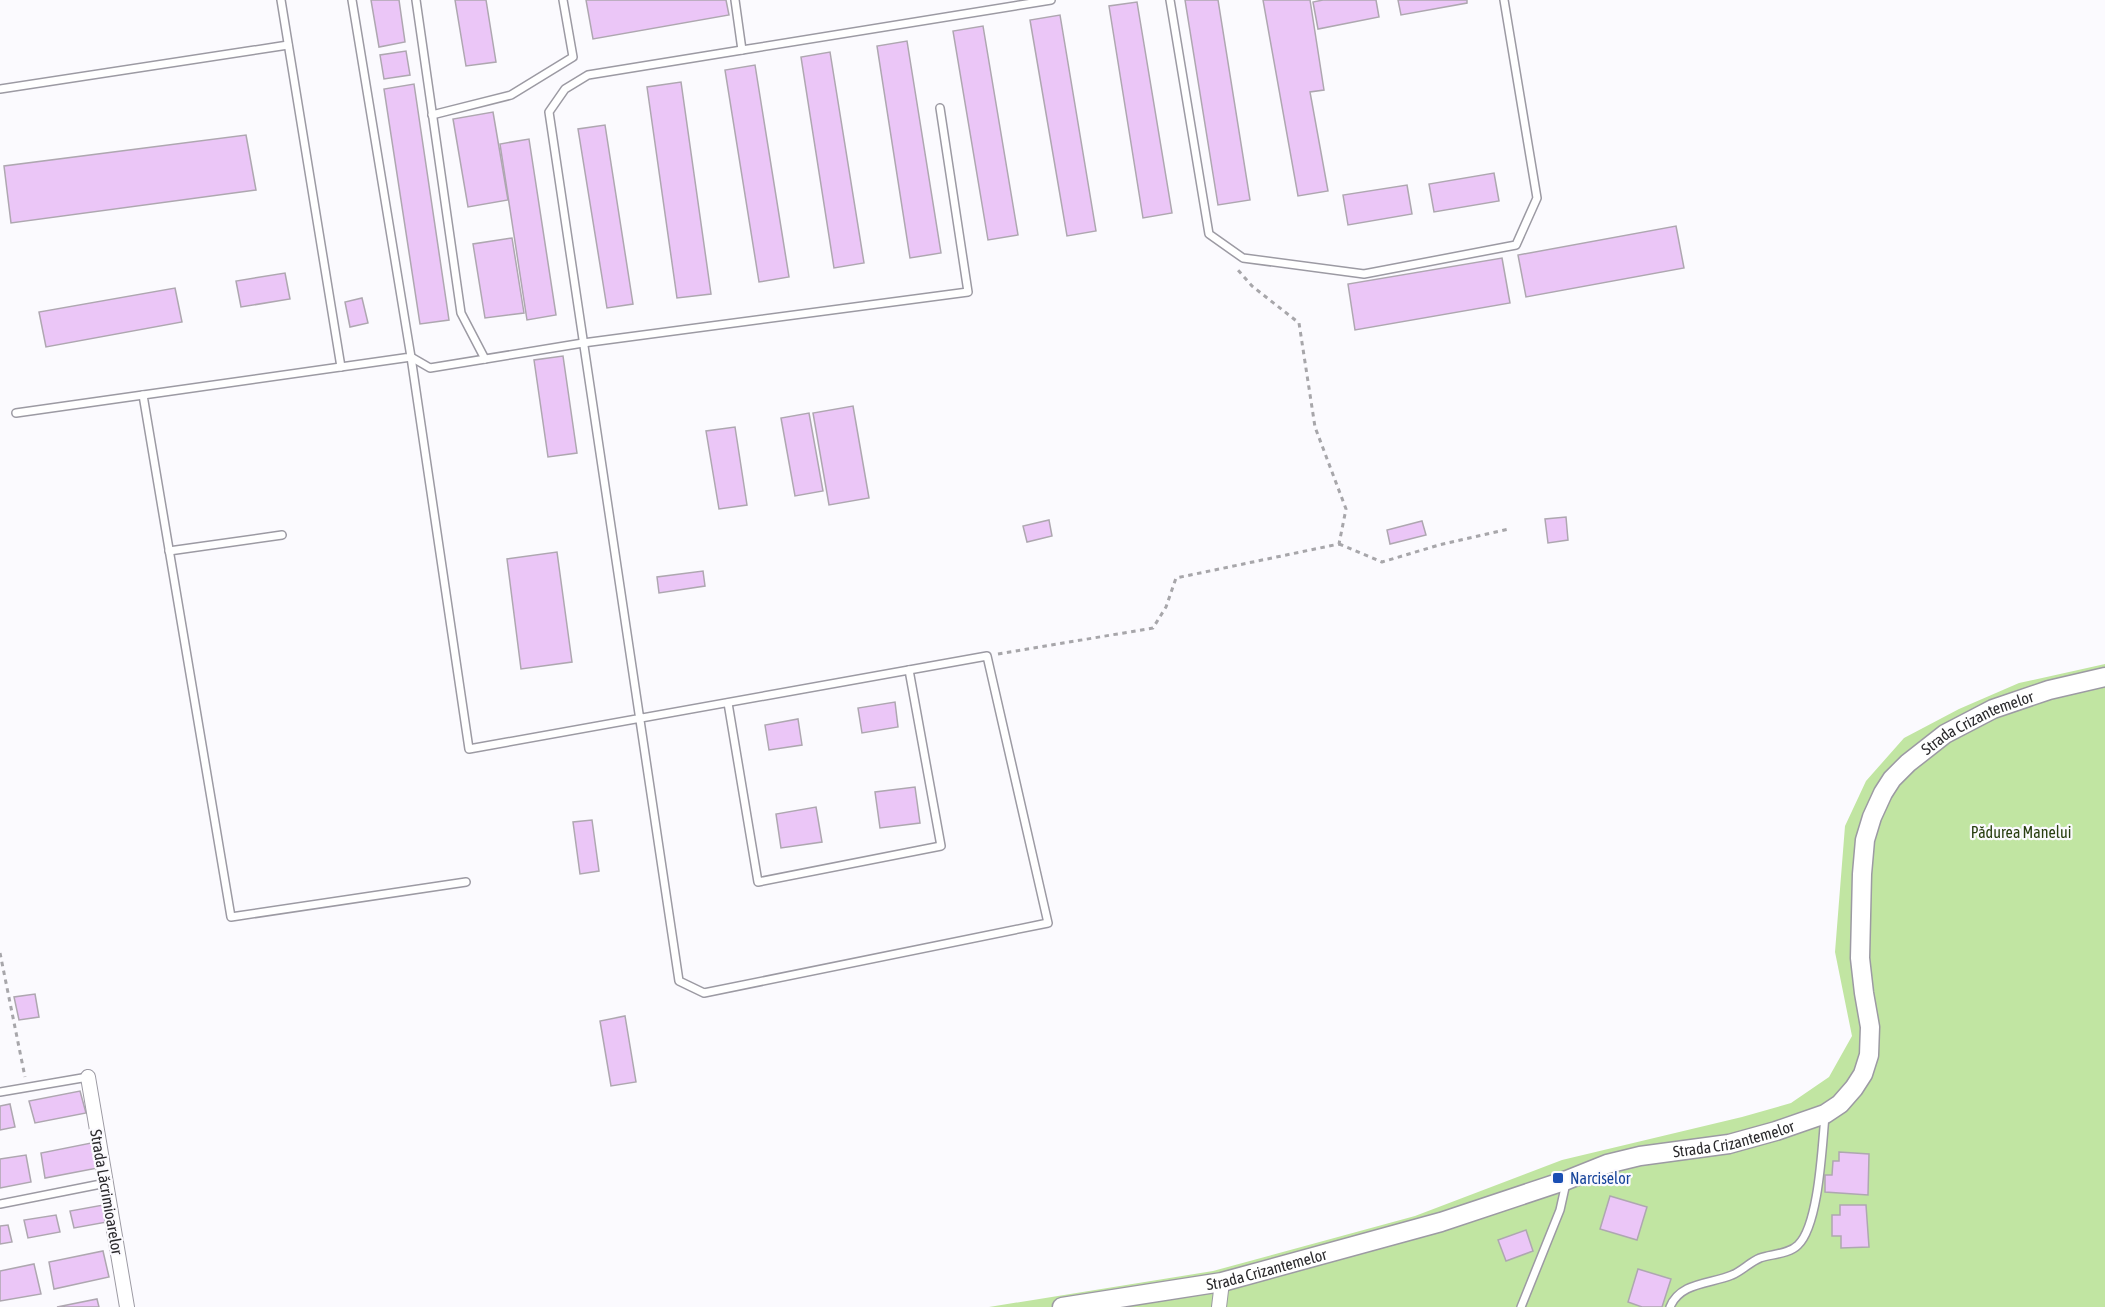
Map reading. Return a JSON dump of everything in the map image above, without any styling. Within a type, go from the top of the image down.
[{"type":"street","name":"Strada Crizantemelor","points":[[1062,1307],[1222,1282],[1441,1222],[1567,1180],[1607,1164],[1640,1156],[1729,1144],[1825,1114],[1840,1104],[1854,1088],[1863,1074],[1869,1055],[1870,1027],[1860,958],[1862,874],[1865,840],[1872,817],[1887,786],[1908,763],[1945,734],[1993,709],[2049,690],[2105,677]]},
{"type":"street","name":"Strada Lăcrimioarelor","points":[[88,1077],[127,1307]]},
{"type":"street","points":[[1219,1307],[1222,1282]]},
{"type":"lane","points":[[281,0],[341,367]]},
{"type":"lane","points":[[352,0],[411,357],[469,749],[640,720],[987,656],[1048,923],[704,993],[679,981],[640,720],[583,343],[549,112],[565,89],[588,75],[1051,0]]},
{"type":"lane","points":[[416,0],[460,313],[485,359]]},
{"type":"lane","points":[[432,116],[511,95],[573,57],[563,0]]},
{"type":"lane","points":[[735,0],[742,50]]},
{"type":"lane","points":[[1170,0],[1209,234],[1243,258],[1364,274],[1516,245],[1537,198],[1504,0]]},
{"type":"lane","points":[[0,89],[288,45]]},
{"type":"lane","points":[[16,413],[411,357],[430,368],[583,343],[968,292],[940,108]]},
{"type":"lane","points":[[143,395],[231,917],[466,882]]},
{"type":"lane","points":[[169,552],[282,535]]},
{"type":"lane","points":[[728,703],[758,882],[941,846],[909,670]]},
{"type":"lane","points":[[0,1092],[88,1077]]},
{"type":"lane","points":[[1670,1307],[1682,1292],[1696,1284],[1730,1276],[1758,1259],[1798,1246],[1812,1217],[1818,1187],[1825,1114]]},
{"type":"lane","points":[[1521,1307],[1560,1210],[1567,1180]]},
{"type":"lane","points":[[0,1204],[106,1183]]},
{"type":"path","points":[[1238,269],[1252,286],[1299,323],[1316,427],[1346,509],[1339,544]]},
{"type":"path","points":[[987,656],[1153,628],[1166,607],[1176,578],[1339,544],[1382,562],[1439,545],[1509,529]]},
{"type":"path","points":[[0,953],[27,1087]]},
{"type":"green space","name":"Pădurea Manelui","points":[[2105,664],[2105,1307],[989,1307],[1213,1271],[1415,1216],[1562,1160],[1791,1103],[1829,1077],[1852,1036],[1835,952],[1845,826],[1866,781],[1904,738],[1959,709],[2019,683]]},
{"type":"building","points":[[371,0],[399,0],[405,42],[379,47]]},
{"type":"building","points":[[455,0],[486,0],[496,62],[466,66]]},
{"type":"building","points":[[586,0],[726,0],[729,15],[593,39]]},
{"type":"building","points":[[1185,0],[1218,0],[1250,200],[1218,205]]},
{"type":"building","points":[[1263,0],[1310,0],[1324,90],[1310,92],[1328,191],[1298,196]]},
{"type":"building","points":[[1376,0],[1379,17],[1318,29],[1313,2]]},
{"type":"building","points":[[1398,0],[1467,0],[1467,3],[1401,15]]},
{"type":"building","points":[[1137,2],[1172,213],[1143,218],[1109,6]]},
{"type":"building","points":[[1060,15],[1096,231],[1067,236],[1030,20]]},
{"type":"building","points":[[983,26],[1018,235],[988,240],[953,31]]},
{"type":"building","points":[[907,41],[941,253],[910,258],[877,46]]},
{"type":"building","points":[[406,51],[410,75],[384,79],[380,55]]},
{"type":"building","points":[[830,52],[864,263],[834,268],[801,57]]},
{"type":"building","points":[[755,65],[789,277],[759,282],[725,70]]},
{"type":"building","points":[[681,82],[711,294],[677,298],[647,87]]},
{"type":"building","points":[[414,84],[449,320],[420,324],[384,89]]},
{"type":"building","points":[[493,112],[508,200],[468,207],[453,119]]},
{"type":"building","points":[[605,125],[633,304],[607,308],[578,129]]},
{"type":"building","points":[[246,135],[256,190],[11,223],[4,166]]},
{"type":"building","points":[[529,139],[556,315],[527,320],[500,144]]},
{"type":"building","points":[[1494,173],[1499,201],[1434,212],[1429,184]]},
{"type":"building","points":[[1407,185],[1412,214],[1348,225],[1343,195]]},
{"type":"building","points":[[1676,226],[1684,268],[1526,297],[1518,255]]},
{"type":"building","points":[[512,238],[524,313],[485,318],[473,244]]},
{"type":"building","points":[[1502,258],[1510,303],[1355,330],[1348,284]]},
{"type":"building","points":[[285,273],[290,299],[241,307],[236,281]]},
{"type":"building","points":[[175,288],[182,322],[46,347],[39,312]]},
{"type":"building","points":[[362,298],[368,323],[350,327],[345,302]]},
{"type":"building","points":[[563,356],[577,453],[548,457],[534,360]]},
{"type":"building","points":[[853,406],[869,498],[829,505],[813,413]]},
{"type":"building","points":[[809,413],[823,491],[795,496],[781,418]]},
{"type":"building","points":[[735,427],[747,505],[719,509],[706,431]]},
{"type":"building","points":[[1566,517],[1568,540],[1548,543],[1545,519]]},
{"type":"building","points":[[1049,520],[1052,536],[1027,542],[1023,526]]},
{"type":"building","points":[[1422,521],[1426,535],[1390,544],[1387,530]]},
{"type":"building","points":[[557,552],[572,662],[521,669],[507,559]]},
{"type":"building","points":[[703,571],[705,586],[659,593],[657,577]]},
{"type":"building","points":[[895,702],[898,727],[862,733],[858,708]]},
{"type":"building","points":[[798,719],[802,745],[769,750],[765,725]]},
{"type":"building","points":[[915,787],[920,823],[880,828],[875,792]]},
{"type":"building","points":[[816,807],[822,842],[781,848],[776,814]]},
{"type":"building","points":[[592,820],[599,871],[580,874],[573,822]]},
{"type":"building","points":[[35,994],[39,1017],[19,1020],[14,997]]},
{"type":"building","points":[[625,1016],[636,1082],[611,1086],[600,1021]]},
{"type":"building","points":[[80,1091],[86,1113],[35,1123],[29,1101]]},
{"type":"building","points":[[10,1104],[15,1127],[0,1130],[0,1106]]},
{"type":"building","points":[[96,1142],[103,1167],[45,1178],[41,1153]]},
{"type":"building","points":[[1839,1152],[1869,1154],[1868,1195],[1825,1192],[1825,1175],[1832,1175],[1833,1161],[1839,1161]]},
{"type":"building","points":[[26,1155],[31,1182],[0,1188],[0,1159]]},
{"type":"building","points":[[1610,1196],[1647,1207],[1637,1240],[1600,1229]]},
{"type":"building","points":[[103,1205],[107,1222],[74,1228],[70,1211]]},
{"type":"building","points":[[1840,1205],[1866,1205],[1869,1247],[1841,1248],[1841,1236],[1832,1236],[1832,1215],[1840,1215]]},
{"type":"building","points":[[56,1215],[60,1232],[28,1238],[24,1220]]},
{"type":"building","points":[[8,1225],[12,1242],[0,1244],[0,1226]]},
{"type":"building","points":[[1526,1230],[1533,1251],[1506,1261],[1498,1240]]},
{"type":"building","points":[[103,1251],[109,1277],[54,1289],[49,1262]]},
{"type":"building","points":[[34,1264],[41,1294],[0,1301],[0,1271]]},
{"type":"building","points":[[1638,1269],[1671,1279],[1662,1307],[1642,1307],[1628,1302]]},
{"type":"building","points":[[97,1299],[99,1307],[57,1307]]},
{"type":"place","name":"Narciselor","points":[[1558,1178]]}]
